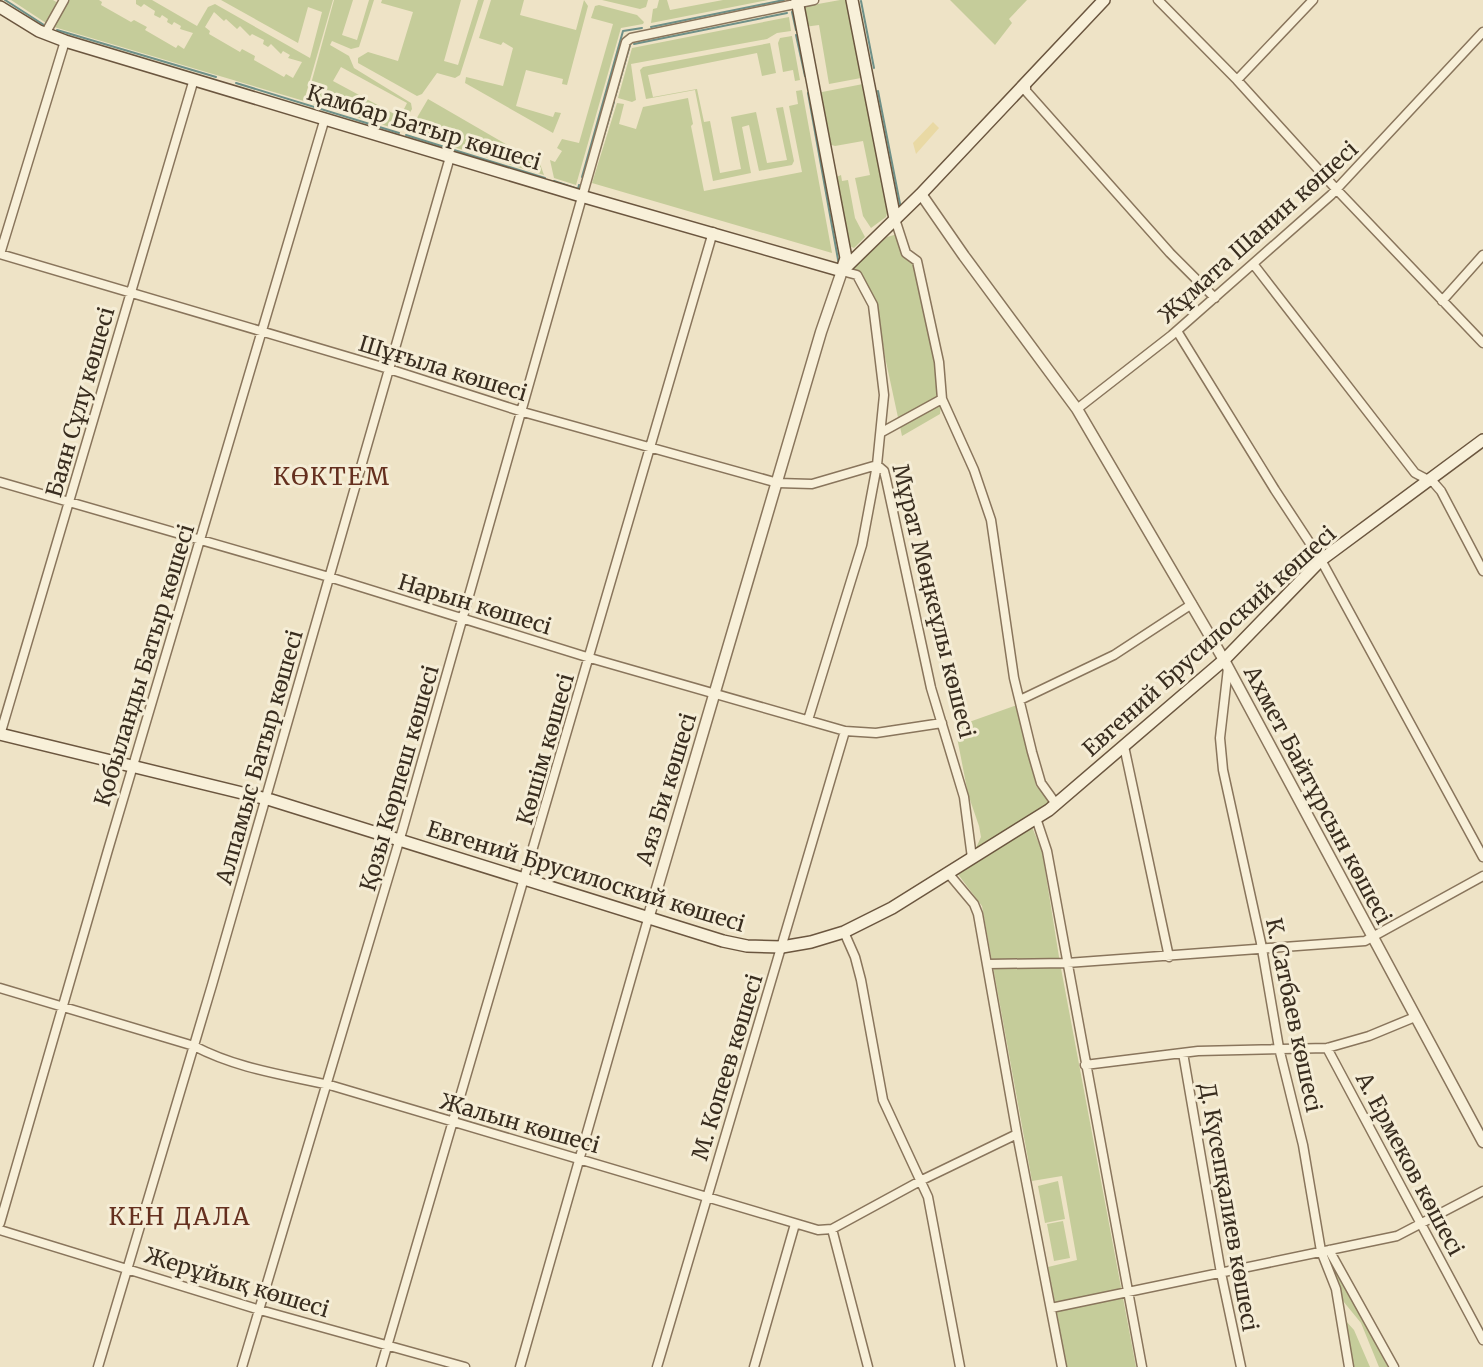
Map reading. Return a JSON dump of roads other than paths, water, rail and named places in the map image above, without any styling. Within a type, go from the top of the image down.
[{"type":"main road","points":[[852,0],[895,219]]},
{"type":"main road","points":[[842,271],[921,194],[1104,0]]},
{"type":"main road","points":[[797,2],[846,258],[842,271]]},
{"type":"main road","name":"Қамбар Батыр көшесі","points":[[0,7],[45,34],[65,41],[842,271]]},
{"type":"main road","points":[[844,250],[856,257]]},
{"type":"main road","name":"Евгений Брусилоский көшесі","points":[[0,734],[265,799],[648,919],[735,943],[782,947],[811,942],[844,932],[892,908],[1056,804],[1226,664],[1321,560],[1483,440]]},
{"type":"street","points":[[45,34],[64,0]]},
{"type":"street","points":[[797,2],[814,0]]},
{"type":"street","points":[[1158,0],[1483,343]]},
{"type":"street","points":[[1237,80],[1313,0]]},
{"type":"street","name":"Қозы Көрпеш көшесі","points":[[242,1367],[399,841],[628,39],[797,2]]},
{"type":"street","name":"Жұмата Шанин көшесі","points":[[1077,409],[1177,331],[1337,190],[1483,32]]},
{"type":"street","points":[[0,254],[65,41]]},
{"type":"street","name":"Баян Сұлу көшесі","points":[[0,734],[194,79]]},
{"type":"street","points":[[1026,83],[1026,91],[1170,253],[1215,298]]},
{"type":"street","name":"Қобыланды Батыр көшесі","points":[[0,1223],[325,118]]},
{"type":"street","name":"Алпамыс Батыр көшесі","points":[[98,1367],[194,1046],[450,157]]},
{"type":"street","name":"Ахмет Байтұрсын көшесі","points":[[921,194],[1077,409],[1226,664],[1483,1142]]},
{"type":"street","points":[[895,219],[906,253],[917,261],[934,337],[942,399],[974,470],[991,520],[1012,666],[1041,783],[1056,804]]},
{"type":"street","name":"Көшім көшесі","points":[[381,1367],[526,880],[713,232]]},
{"type":"street","name":"Шұғыла көшесі","points":[[0,254],[261,334],[389,369],[523,412],[778,483],[812,484],[877,465]]},
{"type":"street","points":[[1442,301],[1483,255]]},
{"type":"street","points":[[1254,265],[1415,473],[1441,491],[1483,571]]},
{"type":"street","name":"Мұрат Мөңкеұлы көшесі","points":[[842,271],[857,275],[873,305],[884,395],[877,465],[884,471],[931,688],[964,797],[972,858]]},
{"type":"street","name":"Аяз Би көшесі","points":[[520,1367],[648,919],[842,271]]},
{"type":"street","points":[[1177,331],[1321,560],[1483,857]]},
{"type":"street","points":[[882,432],[942,399]]},
{"type":"street","points":[[808,720],[862,545],[877,465]]},
{"type":"street","name":"Нарын көшесі","points":[[0,482],[845,731],[876,733],[942,723]]},
{"type":"street","points":[[1020,700],[1114,655],[1192,604]]},
{"type":"street","name":"К. Сатбаев көшесі","points":[[1226,664],[1221,755],[1279,1048],[1336,1289],[1349,1367]]},
{"type":"street","name":"М. Копеев көшесі","points":[[657,1367],[845,731]]},
{"type":"street","points":[[1124,746],[1169,957]]},
{"type":"street","points":[[1036,818],[1047,851],[1142,1367]]},
{"type":"street","points":[[948,873],[977,908],[1062,1367]]},
{"type":"street","points":[[988,964],[1169,957],[1365,941],[1483,876]]},
{"type":"street","points":[[844,932],[861,980],[883,1100],[928,1197],[960,1367]]},
{"type":"street","name":"Жалын көшесі","points":[[0,988],[194,1046],[246,1067],[327,1085],[795,1224],[818,1230],[832,1229]]},
{"type":"street","points":[[1085,1065],[1183,1053],[1327,1048],[1369,1036],[1415,1017]]},
{"type":"street","name":"А. Ермеков көшесі","points":[[1327,1048],[1483,1340]]},
{"type":"street","name":"Д. Күсепқалиев көшесі","points":[[1183,1053],[1221,1273],[1241,1367]]},
{"type":"street","points":[[868,1367],[832,1229],[922,1180],[1017,1134]]},
{"type":"street","points":[[1051,1308],[1397,1236],[1483,1191]]},
{"type":"street","points":[[754,1367],[795,1224]]},
{"type":"street","name":"Жерұйық көшесі","points":[[0,1230],[260,1310],[465,1367]]},
{"type":"street","points":[[1325,1251],[1394,1367]]},
{"type":"waterway","points":[[5,0],[44,25]]},
{"type":"waterway","points":[[651,27],[784,0]]},
{"type":"waterway","points":[[861,1],[874,68]]},
{"type":"waterway","points":[[792,12],[796,30]]},
{"type":"waterway","points":[[634,44],[787,13]]},
{"type":"waterway","points":[[582,177],[623,31],[642,28]]},
{"type":"waterway","points":[[57,30],[216,77]]},
{"type":"waterway","points":[[796,35],[805,76]]},
{"type":"waterway","points":[[615,97],[630,45]]},
{"type":"waterway","points":[[236,83],[399,133]]},
{"type":"waterway","points":[[878,91],[901,209]]},
{"type":"waterway","points":[[808,93],[839,265]]},
{"type":"waterway","points":[[599,152],[614,102]]},
{"type":"waterway","points":[[406,135],[545,178]]},
{"type":"waterway","points":[[554,181],[578,189],[579,185]]},
{"type":"district","name":"КӨКТЕМ","points":[[332,476]]},
{"type":"district","name":"КЕН ДАЛА","points":[[180,1216]]}]
